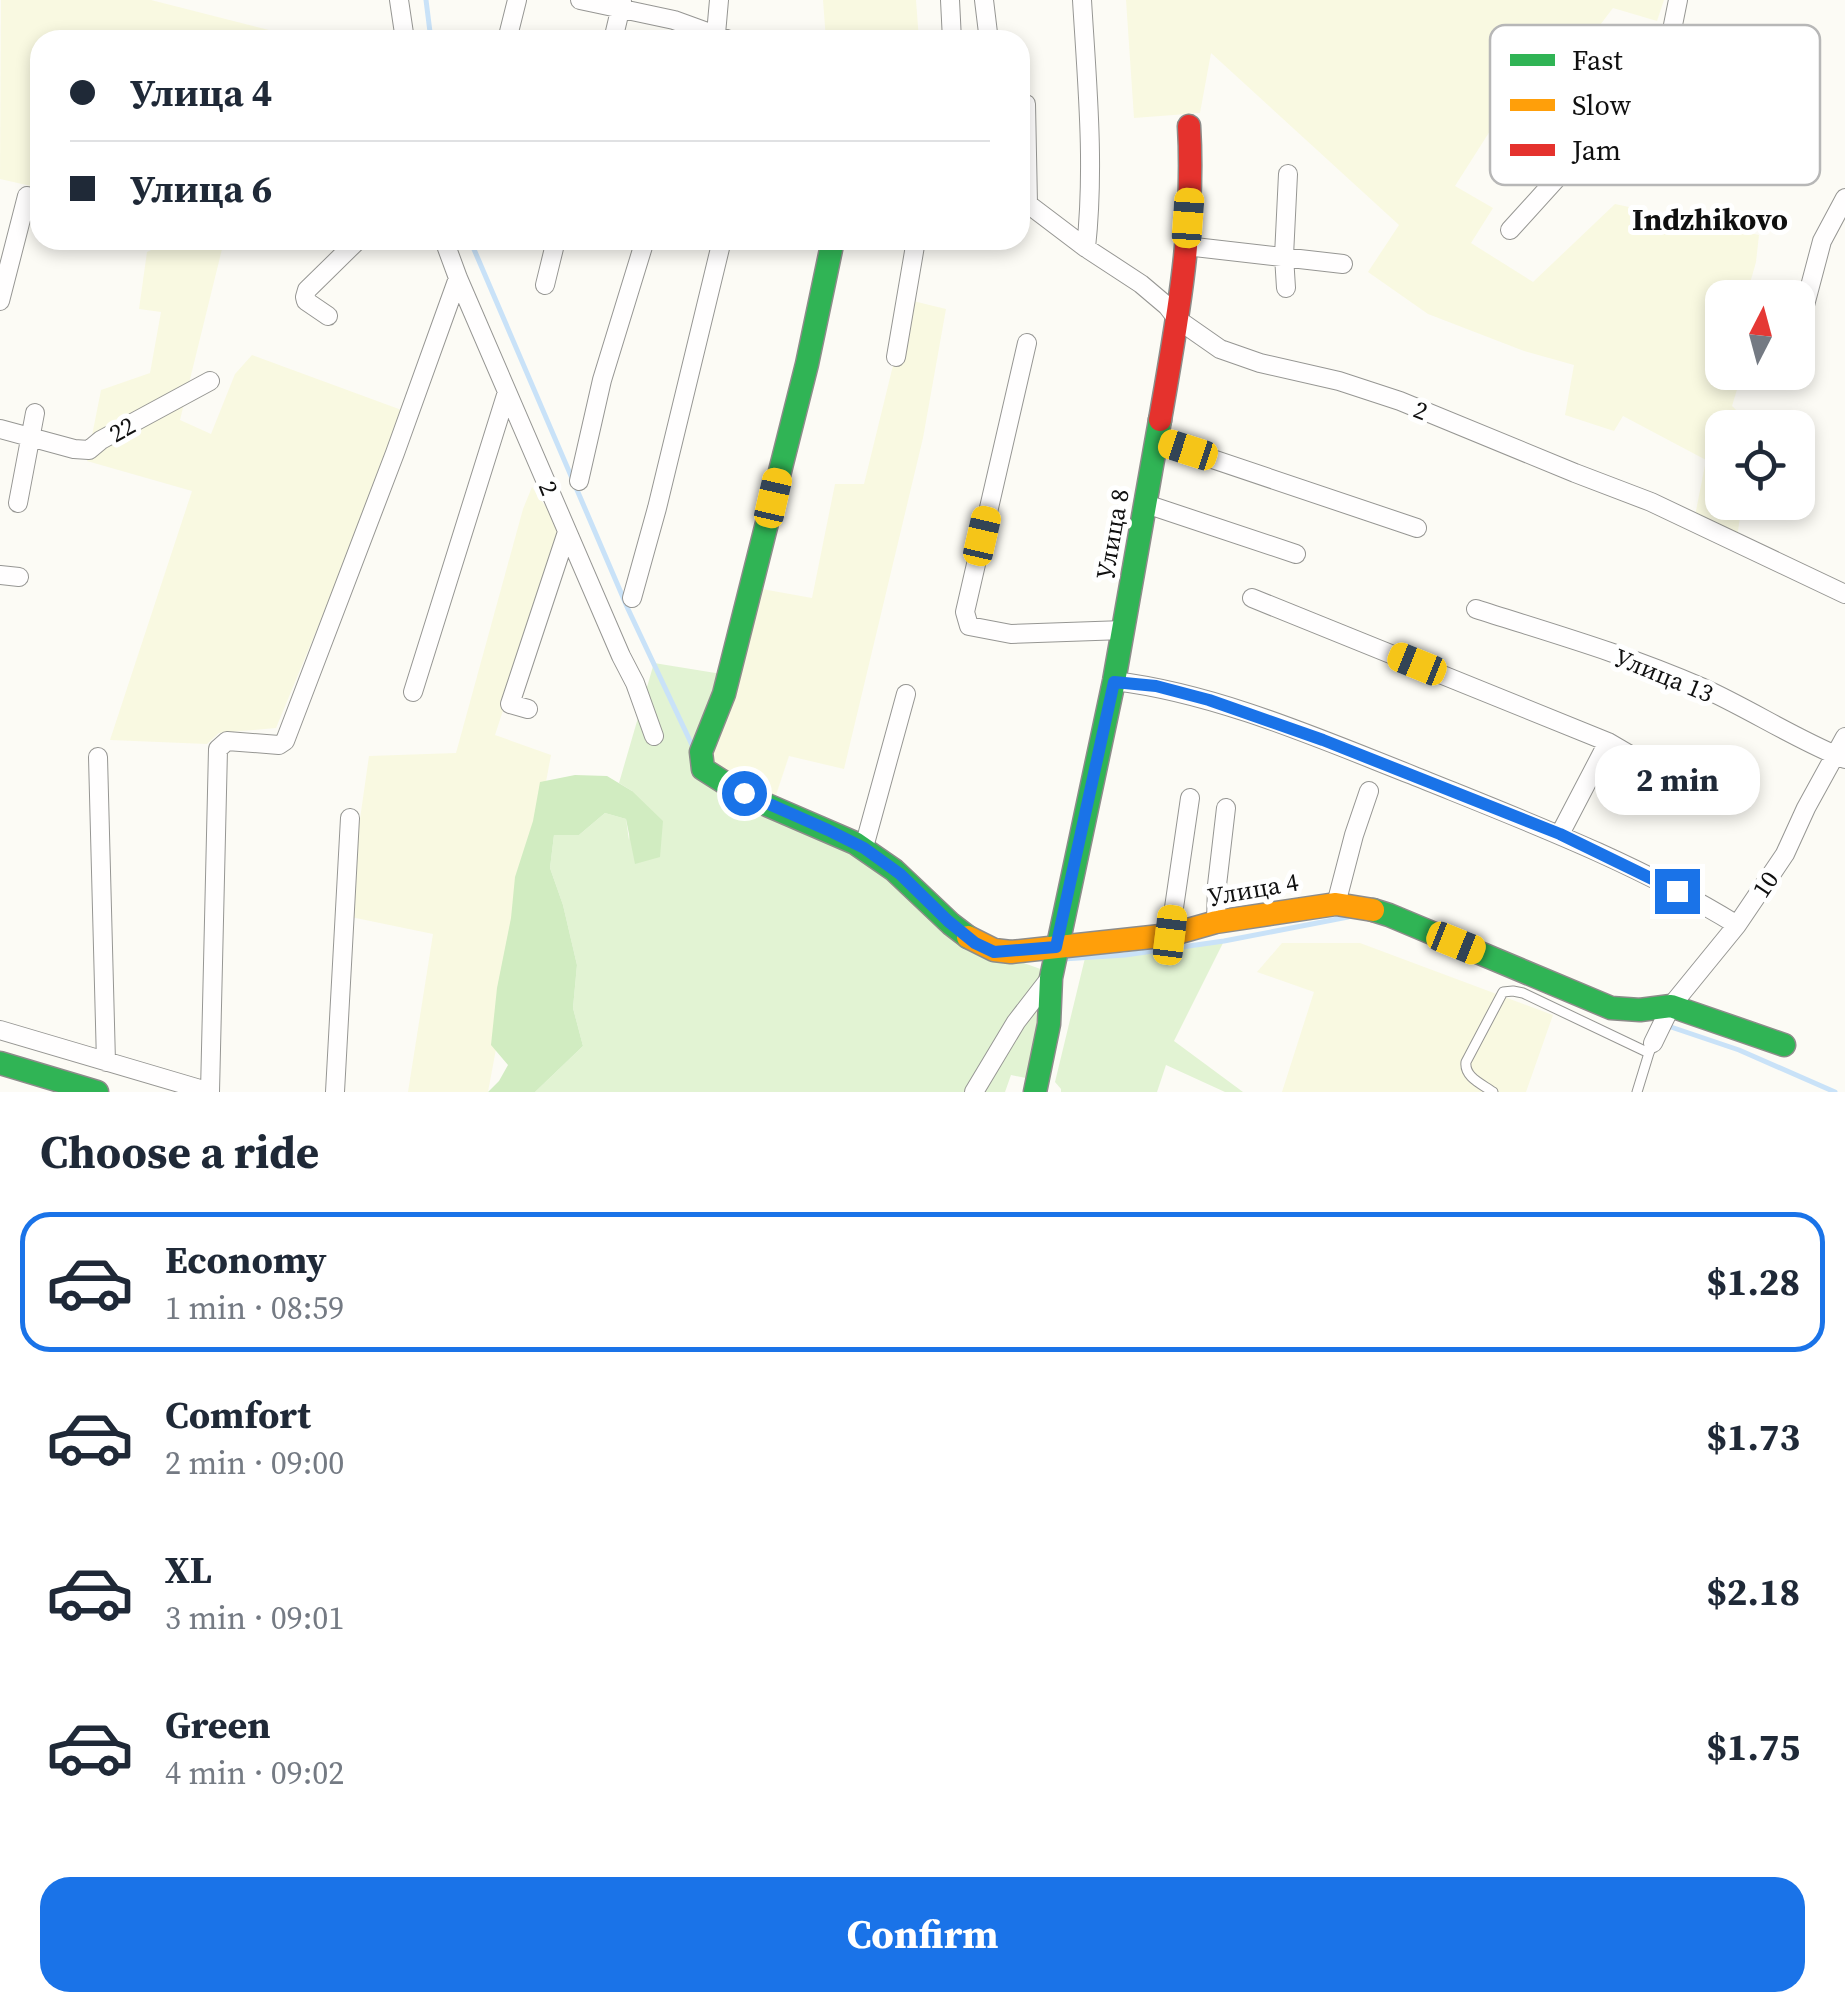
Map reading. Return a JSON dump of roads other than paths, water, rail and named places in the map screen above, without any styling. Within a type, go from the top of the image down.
[{"type":"street","points":[[400,0],[404,30]]},
{"type":"street","points":[[510,30],[517,0]]},
{"type":"street","points":[[580,0],[622,5],[697,30]]},
{"type":"street","points":[[712,30],[719,0]]},
{"type":"street","points":[[950,0],[952,30]]},
{"type":"street","points":[[984,0],[988,30]]},
{"type":"street","points":[[1082,0],[1091,143],[1086,248]]},
{"type":"street","points":[[1673,25],[1678,0]]},
{"type":"street","points":[[616,30],[622,5]]},
{"type":"street","name":"Улица 8","points":[[1035,1092],[1049,1024],[1050,978],[1114,682],[1182,298],[1192,161],[1189,126]]},
{"type":"street","points":[[1286,288],[1288,174]]},
{"type":"street","points":[[1510,230],[1550,185]]},
{"type":"street","points":[[0,301],[27,196]]},
{"type":"street","points":[[1812,280],[1822,241],[1845,199]]},
{"type":"street","name":"2","points":[[1030,206],[1141,284],[1177,319],[1220,348],[1260,363],[1339,381],[1400,401],[1651,502],[1845,594]]},
{"type":"street","points":[[1186,246],[1343,264]]},
{"type":"street","points":[[328,316],[306,301],[305,296],[348,250]]},
{"type":"street","name":"2","points":[[448,250],[635,683],[654,736]]},
{"type":"street","points":[[545,285],[554,250]]},
{"type":"street","points":[[579,482],[602,380],[641,250]]},
{"type":"street","points":[[632,598],[720,250]]},
{"type":"street","name":"Улица 4","points":[[831,250],[807,364],[729,676],[701,752],[703,768],[720,782],[864,848],[900,874],[975,943],[994,952],[1170,935],[1216,922],[1336,904],[1358,906],[1389,915],[1611,1008],[1668,1012],[1784,1046]]},
{"type":"street","points":[[896,357],[914,250]]},
{"type":"street","points":[[0,1030],[210,1092],[218,749],[227,741],[259,745],[284,742],[458,278]]},
{"type":"street","points":[[1027,343],[964,612],[969,626],[1012,634],[1124,630]]},
{"type":"street","name":"22","points":[[0,429],[89,450],[210,382]]},
{"type":"street","points":[[412,692],[508,392]]},
{"type":"street","points":[[18,502],[35,413]]},
{"type":"street","points":[[1156,440],[1417,528]]},
{"type":"street","points":[[1146,504],[1296,554]]},
{"type":"street","points":[[528,709],[510,704],[567,532]]},
{"type":"street","points":[[1252,598],[1608,742],[1710,800]]},
{"type":"street","name":"Улица 13","points":[[1476,609],[1698,686],[1840,756]]},
{"type":"street","points":[[1114,682],[1156,686],[1209,700],[1323,740],[1560,834],[1706,906],[1737,926]]},
{"type":"street","points":[[864,848],[906,694]]},
{"type":"street","name":"10","points":[[1651,1048],[1668,1012],[1737,926],[1785,854],[1806,808],[1840,756],[1845,737]]},
{"type":"street","points":[[1560,834],[1608,742]]},
{"type":"street","points":[[98,757],[106,1062]]},
{"type":"street","points":[[1336,904],[1369,791]]},
{"type":"street","points":[[1170,935],[1190,798]]},
{"type":"street","points":[[1216,922],[1226,808]]},
{"type":"street","points":[[335,1092],[350,818]]},
{"type":"street","points":[[974,1092],[1016,1022],[1050,978]]},
{"type":"street","points":[[0,1063],[97,1092]]},
{"type":"lane","points":[[1493,1092],[1466,1073],[1466,1062],[1503,992],[1513,991],[1651,1048],[1637,1092]]},
{"type":"waterway","points":[[426,0],[430,30]]},
{"type":"waterway","points":[[474,250],[628,609],[692,745]]},
{"type":"waterway","points":[[1063,959],[1224,941],[1348,917]]},
{"type":"waterway","points":[[1668,1026],[1739,1050],[1835,1092]]},
{"type":"district","name":"Indzhikovo","points":[[1710,220]]}]
